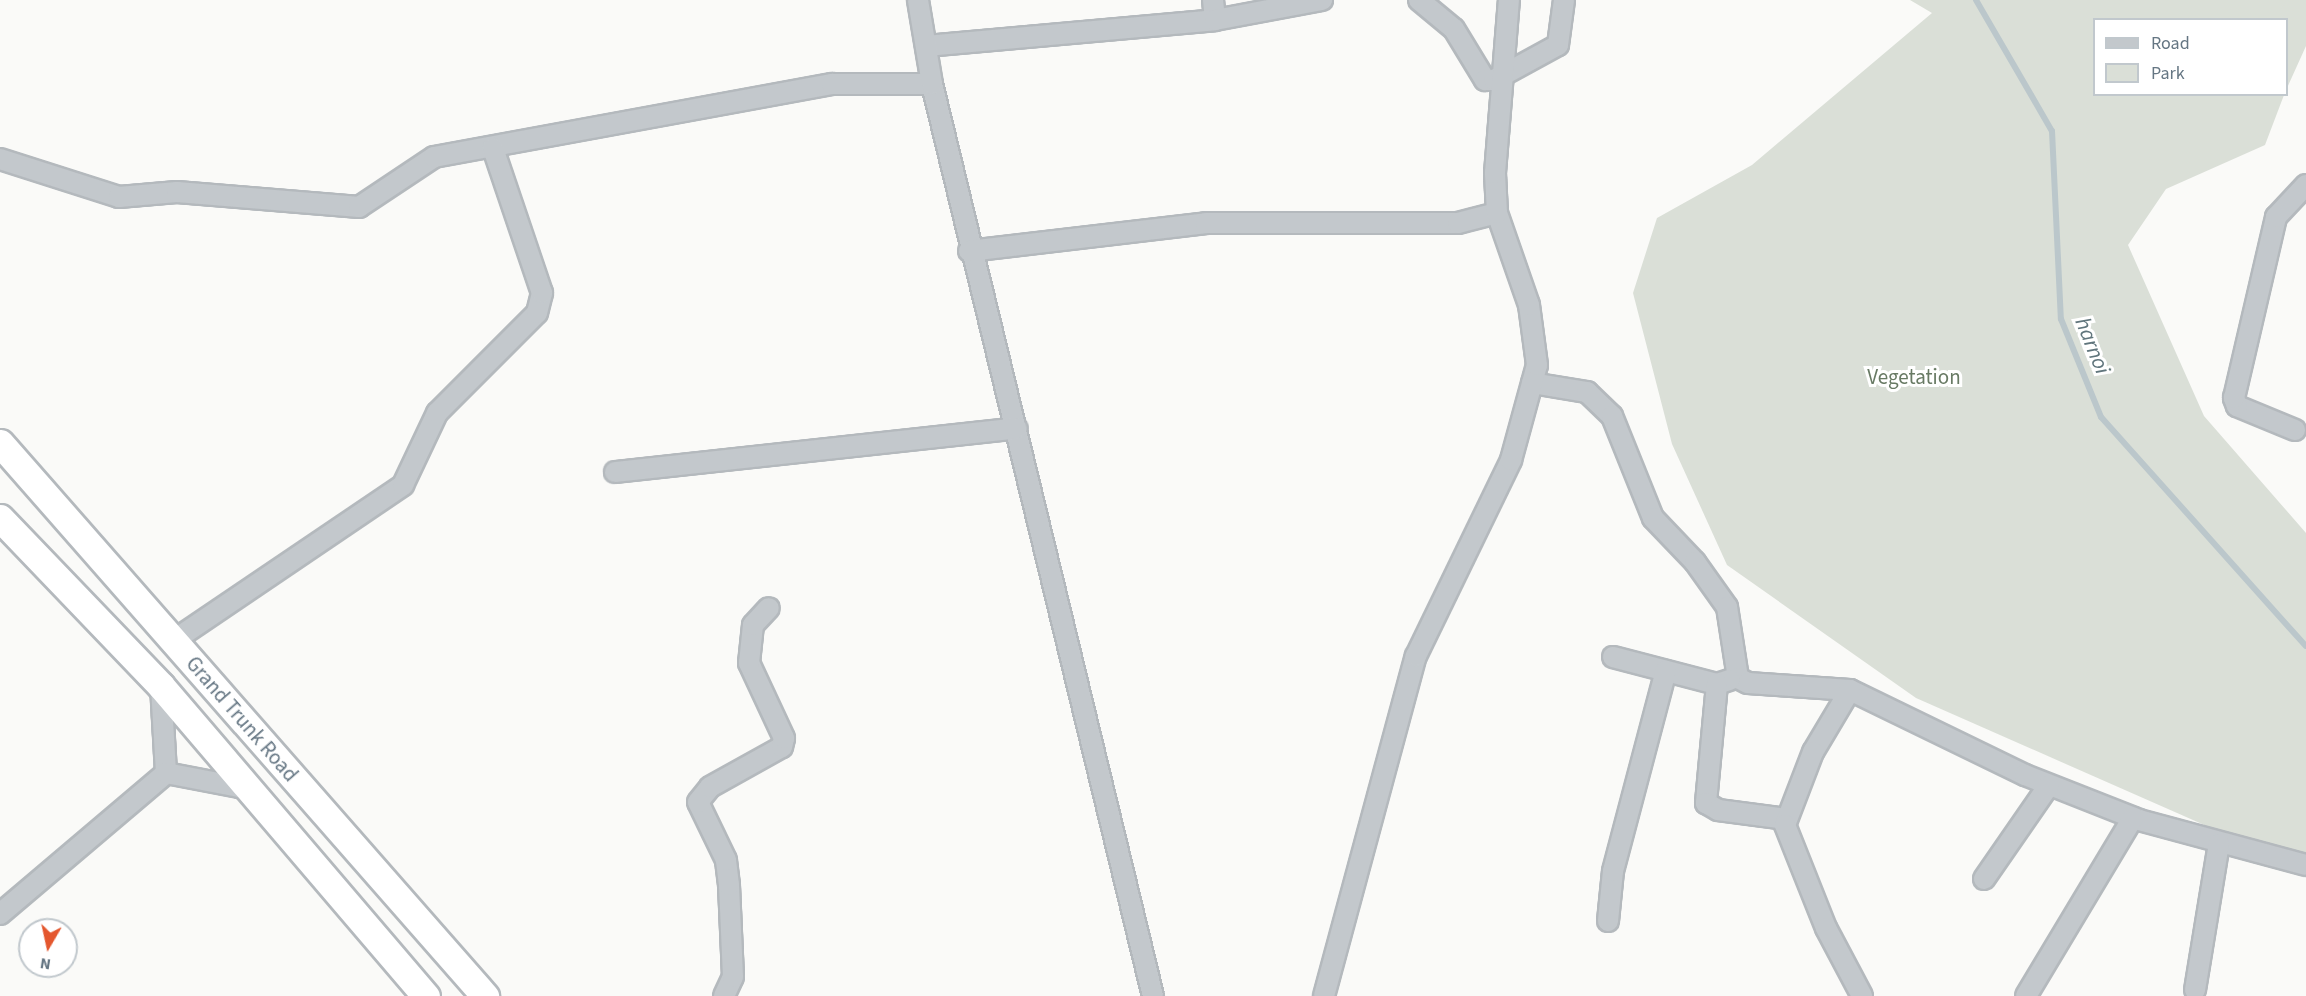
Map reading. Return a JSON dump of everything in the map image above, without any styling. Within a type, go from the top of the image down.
[{"type":"highway","name":"Grand Trunk Road","points":[[0,443],[485,996]]},
{"type":"highway","name":"Grand Trunk Road","points":[[0,518],[161,686],[426,996]]},
{"type":"street","points":[[918,0],[932,84],[969,251],[1017,428],[1153,996]]},
{"type":"street","points":[[1213,0],[1215,20]]},
{"type":"street","points":[[926,46],[1215,20],[1322,0]]},
{"type":"street","points":[[1419,0],[1454,29],[1485,80],[1506,78],[1558,45],[1564,0]]},
{"type":"street","points":[[1324,996],[1416,656],[1511,460],[1536,365],[1529,305],[1497,213],[1495,172],[1506,78],[1502,48],[1509,0]]},
{"type":"street","points":[[0,159],[119,197],[177,192],[359,207],[378,199],[424,160],[832,84],[932,84]]},
{"type":"street","points":[[173,641],[403,485],[437,413],[537,313],[542,293],[493,148]]},
{"type":"street","points":[[2295,430],[2237,406],[2234,398],[2276,218],[2306,185]]},
{"type":"street","points":[[969,251],[1206,223],[1458,223],[1497,213]]},
{"type":"street","points":[[1532,383],[1587,392],[1612,416],[1653,518],[1695,562],[1727,607],[1738,678]]},
{"type":"street","points":[[615,472],[1017,428]]},
{"type":"street","points":[[724,996],[733,977],[726,860],[699,802],[710,787],[782,747],[784,738],[749,663],[753,625],[769,608]]},
{"type":"street","points":[[1613,657],[1717,684],[1738,678],[1748,683],[1850,690],[2049,785],[2133,818],[2219,844],[2306,865]]},
{"type":"street","points":[[1608,921],[1613,871],[1666,671]]},
{"type":"street","points":[[1717,684],[1706,802],[1718,810],[1786,819]]},
{"type":"street","points":[[161,686],[166,773]]},
{"type":"street","points":[[1850,690],[1813,752],[1786,819],[1809,891],[1862,996]]},
{"type":"street","points":[[166,773],[249,789]]},
{"type":"street","points":[[0,914],[166,773]]},
{"type":"street","points":[[1984,879],[2049,785]]},
{"type":"street","points":[[2026,996],[2133,818]]},
{"type":"street","points":[[2195,990],[2219,844]]},
{"type":"green space","name":"Vegetation","points":[[1910,0],[2306,0],[2306,46],[2288,86],[2288,18],[2093,18],[2093,96],[2284,96],[2265,145],[2166,189],[2128,245],[2204,416],[2306,533],[2306,857],[2252,846],[1916,698],[1727,565],[1672,444],[1633,293],[1657,218],[1752,165],[1932,13]]},
{"type":"waterway","name":"harnoi","points":[[1976,0],[2052,131],[2061,319],[2101,417],[2306,646]]}]
